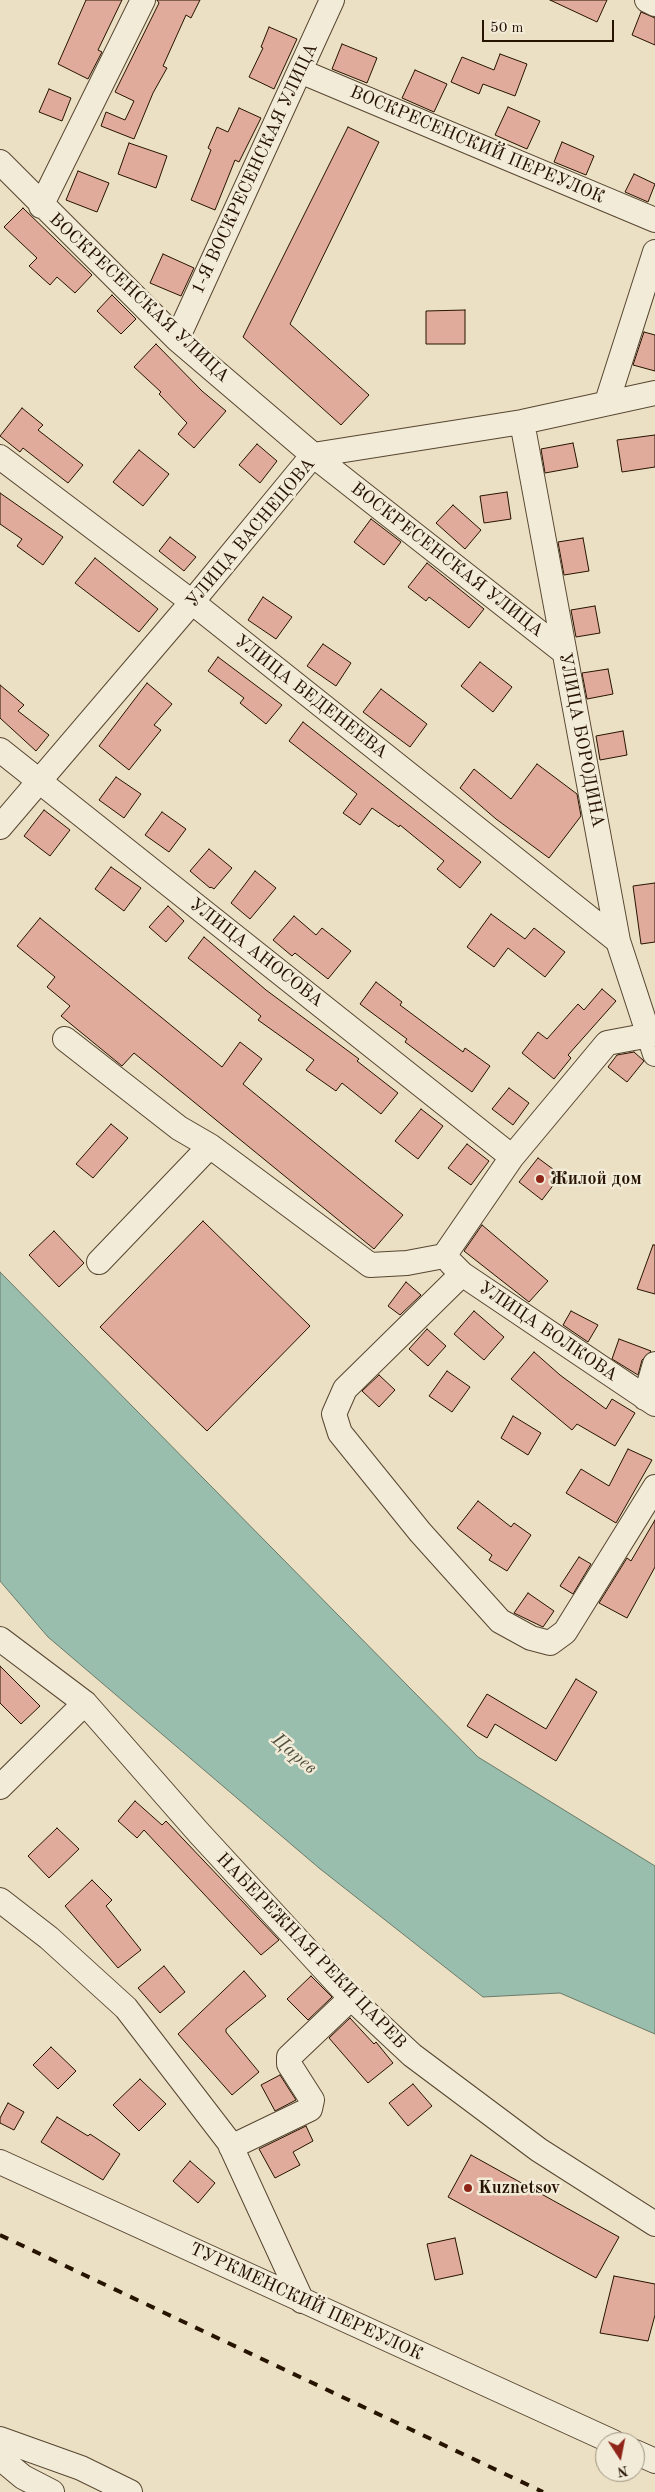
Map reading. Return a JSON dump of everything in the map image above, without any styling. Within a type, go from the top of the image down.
[{"type":"street","points":[[41,206],[143,0]]},
{"type":"street","name":"1-Я ВОСКРЕСЕНСКАЯ УЛИЦА","points":[[177,339],[332,0]]},
{"type":"street","points":[[647,0],[655,4]]},
{"type":"street","name":"ВОСКРЕСЕНСКИЙ ПЕРЕУЛОК","points":[[300,71],[655,220]]},
{"type":"street","name":"ВОСКРЕСЕНСКАЯ УЛИЦА","points":[[0,162],[41,206],[177,339],[313,455],[564,652]]},
{"type":"street","points":[[606,402],[655,252]]},
{"type":"street","name":"УЛИЦА ВАСНЕЦОВА","points":[[0,827],[192,602],[313,455],[522,422],[606,402],[655,393]]},
{"type":"street","name":"УЛИЦА БОРОДИНА","points":[[522,422],[618,940],[653,1041]]},
{"type":"street","name":"УЛИЦА ВЕДЕНЕЕВА","points":[[0,457],[192,602],[618,940]]},
{"type":"street","name":"УЛИЦА АНОСОВА","points":[[0,750],[512,1157]]},
{"type":"street","points":[[65,1039],[179,1128],[210,1146],[370,1264],[407,1263],[444,1256],[512,1157],[607,1043],[653,1041]]},
{"type":"street","points":[[99,1262],[210,1146]]},
{"type":"street","name":"УЛИЦА ВОЛКОВА","points":[[444,1256],[462,1274],[650,1401]]},
{"type":"street","points":[[462,1274],[345,1389],[334,1414],[340,1432],[420,1532],[500,1621],[531,1638],[550,1643],[565,1632],[655,1487]]},
{"type":"street","points":[[650,1401],[655,1364]]},
{"type":"street","name":"НАБЕРЕЖНАЯ РЕКИ ЦАРЕВ","points":[[0,1639],[84,1703],[199,1834],[352,1998],[412,2056],[539,2150],[655,2224]]},
{"type":"street","points":[[0,1787],[84,1703]]},
{"type":"street","points":[[0,1900],[48,1938],[126,2008],[231,2147],[302,2301]]},
{"type":"street","points":[[231,2147],[310,2109],[312,2100],[289,2064],[289,2057],[352,1998]]},
{"type":"street","name":"ТУРКМЕНСКИЙ ПЕРЕУЛОК","points":[[0,2162],[595,2434]]},
{"type":"street","points":[[0,2439],[81,2468],[130,2492]]},
{"type":"street","points":[[0,2458],[20,2485],[52,2492]]},
{"type":"water","name":"Царев","points":[[0,1272],[478,1757],[655,1866],[655,2034],[560,1993],[483,1997],[319,1868],[48,1637],[0,1581]]},
{"type":"building","points":[[86,0],[122,0],[98,50],[102,52],[88,79],[58,64]]},
{"type":"building","points":[[157,0],[200,0],[191,18],[186,15],[163,66],[167,68],[153,93],[134,139],[101,126],[106,112],[125,120],[134,101],[115,92],[159,3]]},
{"type":"building","points":[[550,0],[607,0],[597,22]]},
{"type":"building","points":[[641,12],[655,18],[655,45],[632,35]]},
{"type":"building","points":[[269,27],[297,39],[274,89],[249,77],[263,48],[261,47]]},
{"type":"building","points":[[342,44],[377,58],[367,83],[332,69]]},
{"type":"building","points":[[500,54],[527,64],[515,96],[483,84],[479,94],[451,82],[462,57],[494,70]]},
{"type":"building","points":[[415,70],[447,84],[434,112],[402,98]]},
{"type":"building","points":[[49,89],[71,98],[62,121],[39,112]]},
{"type":"building","points":[[508,107],[540,121],[527,149],[495,135]]},
{"type":"building","points":[[239,108],[261,118],[239,162],[235,160],[215,210],[191,200],[211,150],[208,148],[217,127],[228,132]]},
{"type":"building","points":[[348,127],[379,142],[290,324],[369,395],[341,425],[243,337]]},
{"type":"building","points":[[562,142],[594,156],[586,175],[554,162]]},
{"type":"building","points":[[129,143],[167,156],[156,188],[118,174]]},
{"type":"building","points":[[78,171],[109,183],[97,212],[66,200]]},
{"type":"building","points":[[634,174],[655,184],[648,202],[625,192]]},
{"type":"building","points":[[23,208],[92,275],[75,293],[57,277],[50,285],[29,266],[37,258],[4,227]]},
{"type":"building","points":[[163,254],[194,268],[181,296],[150,283]]},
{"type":"building","points":[[112,295],[136,319],[121,334],[97,311]]},
{"type":"building","points":[[465,310],[465,344],[426,344],[426,311]]},
{"type":"building","points":[[644,332],[655,335],[655,371],[633,365]]},
{"type":"building","points":[[156,344],[202,391],[226,411],[194,448],[178,434],[187,423],[159,394],[161,392],[134,367]]},
{"type":"building","points":[[22,408],[43,425],[38,430],[83,465],[68,483],[23,448],[20,452],[0,436]]},
{"type":"building","points":[[655,435],[655,467],[622,472],[617,440]]},
{"type":"building","points":[[573,443],[578,467],[545,473],[541,449]]},
{"type":"building","points":[[257,444],[277,461],[260,483],[239,465]]},
{"type":"building","points":[[139,450],[169,474],[143,506],[113,482]]},
{"type":"building","points":[[507,492],[511,519],[484,523],[480,496]]},
{"type":"building","points":[[0,493],[63,537],[43,565],[17,546],[22,539],[0,524]]},
{"type":"building","points":[[453,505],[481,530],[465,549],[436,523]]},
{"type":"building","points":[[371,519],[401,542],[384,565],[354,542]]},
{"type":"building","points":[[170,537],[196,557],[184,571],[159,551]]},
{"type":"building","points":[[583,538],[589,571],[564,575],[558,542]]},
{"type":"building","points":[[95,558],[158,609],[139,632],[75,583]]},
{"type":"building","points":[[427,563],[484,609],[469,628],[429,597],[426,601],[408,587]]},
{"type":"building","points":[[263,597],[292,617],[276,639],[248,620]]},
{"type":"building","points":[[595,606],[600,633],[576,637],[571,610]]},
{"type":"building","points":[[323,644],[351,663],[336,686],[307,666]]},
{"type":"building","points":[[218,657],[282,705],[266,724],[240,703],[244,698],[208,671]]},
{"type":"building","points":[[480,662],[512,687],[493,712],[461,686]]},
{"type":"building","points":[[608,669],[613,694],[587,699],[582,673]]},
{"type":"building","points":[[147,683],[172,704],[154,725],[161,730],[129,770],[99,746]]},
{"type":"building","points":[[0,685],[24,705],[18,711],[49,735],[36,751],[0,718]]},
{"type":"building","points":[[381,689],[427,724],[410,747],[363,712]]},
{"type":"building","points":[[303,722],[481,862],[460,888],[437,869],[444,861],[400,825],[399,827],[372,808],[360,825],[343,813],[357,794],[289,741]]},
{"type":"building","points":[[623,731],[627,755],[600,760],[596,736]]},
{"type":"building","points":[[537,764],[577,794],[581,816],[549,858],[496,819],[460,788],[474,769],[511,799]]},
{"type":"building","points":[[116,777],[141,794],[124,818],[99,800]]},
{"type":"building","points":[[44,810],[70,830],[50,856],[24,836]]},
{"type":"building","points":[[162,812],[186,829],[169,852],[145,835]]},
{"type":"building","points":[[209,849],[232,868],[214,889],[210,888],[190,871]]},
{"type":"building","points":[[111,867],[141,888],[124,911],[95,889]]},
{"type":"building","points":[[255,871],[276,888],[250,919],[231,903]]},
{"type":"building","points":[[655,883],[655,942],[641,944],[633,886]]},
{"type":"building","points":[[168,906],[184,921],[166,942],[149,927]]},
{"type":"building","points":[[491,914],[525,939],[534,928],[565,952],[545,977],[508,948],[494,967],[467,947]]},
{"type":"building","points":[[294,916],[316,935],[322,928],[351,951],[328,979],[295,953],[292,956],[273,940]]},
{"type":"building","points":[[40,918],[222,1067],[240,1042],[262,1059],[243,1084],[403,1215],[374,1249],[134,1053],[122,1066],[61,1016],[70,1006],[47,987],[55,977],[17,946]]},
{"type":"building","points":[[204,937],[266,990],[359,1059],[357,1061],[398,1093],[381,1114],[342,1083],[336,1091],[306,1070],[314,1060],[258,1020],[261,1016],[188,958]]},
{"type":"building","points":[[376,982],[402,1002],[400,1005],[463,1052],[465,1048],[490,1066],[472,1092],[405,1042],[407,1039],[360,1004]]},
{"type":"building","points":[[602,989],[616,1001],[568,1055],[571,1058],[554,1079],[522,1053],[538,1032],[547,1039],[578,1004],[584,1010]]},
{"type":"building","points":[[634,1052],[644,1061],[627,1082],[608,1067],[617,1055]]},
{"type":"building","points":[[509,1088],[529,1103],[513,1125],[492,1109]]},
{"type":"building","points":[[421,1109],[443,1126],[418,1159],[395,1141]]},
{"type":"building","points":[[111,1124],[128,1138],[93,1178],[76,1164]]},
{"type":"building","points":[[467,1144],[489,1161],[471,1185],[448,1168]]},
{"type":"building","name":"Жилой дом","points":[[538,1158],[561,1175],[542,1200],[519,1182]]},
{"type":"building","points":[[203,1221],[310,1326],[207,1431],[100,1327]]},
{"type":"building","points":[[482,1225],[548,1281],[529,1302],[464,1251]]},
{"type":"building","points":[[54,1231],[84,1263],[59,1287],[29,1255]]},
{"type":"building","points":[[653,1245],[655,1245],[655,1294],[637,1289]]},
{"type":"building","points":[[406,1282],[421,1295],[400,1315],[388,1306]]},
{"type":"building","points":[[474,1311],[504,1337],[484,1360],[454,1334]]},
{"type":"building","points":[[571,1311],[598,1325],[588,1342],[563,1325]]},
{"type":"building","points":[[427,1329],[446,1346],[428,1366],[409,1349]]},
{"type":"building","points":[[619,1339],[651,1351],[642,1360],[638,1375],[612,1359]]},
{"type":"building","points":[[534,1352],[560,1375],[606,1409],[612,1399],[635,1413],[615,1446],[577,1424],[572,1430],[511,1379]]},
{"type":"building","points":[[447,1371],[470,1387],[452,1412],[429,1396]]},
{"type":"building","points":[[379,1375],[395,1390],[379,1407],[362,1391]]},
{"type":"building","points":[[513,1416],[541,1433],[528,1455],[501,1438]]},
{"type":"building","points":[[628,1449],[652,1460],[616,1523],[566,1493],[581,1469],[609,1486]]},
{"type":"building","points":[[478,1501],[511,1527],[514,1523],[531,1535],[507,1571],[489,1560],[492,1555],[457,1528]]},
{"type":"building","points":[[655,1520],[655,1567],[627,1618],[599,1603],[627,1558],[631,1561]]},
{"type":"building","points":[[579,1557],[591,1564],[573,1594],[560,1586]]},
{"type":"building","points":[[528,1593],[554,1611],[543,1627],[514,1613]]},
{"type":"building","points":[[0,1666],[40,1706],[21,1724],[0,1703]]},
{"type":"building","points":[[576,1679],[597,1692],[556,1761],[495,1724],[487,1738],[467,1726],[487,1694],[546,1729]]},
{"type":"building","points":[[135,1801],[162,1825],[166,1821],[279,1940],[261,1955],[144,1830],[137,1838],[118,1821]]},
{"type":"building","points":[[57,1828],[79,1849],[49,1878],[28,1856]]},
{"type":"building","points":[[92,1880],[112,1900],[106,1906],[141,1950],[118,1968],[65,1906]]},
{"type":"building","points":[[164,1966],[185,1992],[160,2013],[138,1988]]},
{"type":"building","points":[[244,1971],[266,1996],[226,2029],[226,2032],[259,2072],[232,2095],[178,2034]]},
{"type":"building","points":[[311,1976],[332,1997],[308,2020],[287,1999]]},
{"type":"building","points":[[350,2018],[374,2044],[376,2042],[393,2063],[368,2083],[329,2038]]},
{"type":"building","points":[[51,2047],[76,2071],[58,2089],[33,2065]]},
{"type":"building","points":[[280,2075],[296,2100],[275,2111],[261,2085]]},
{"type":"building","points":[[140,2079],[166,2104],[139,2131],[113,2105]]},
{"type":"building","points":[[413,2084],[432,2106],[408,2126],[389,2103]]},
{"type":"building","points":[[8,2103],[24,2112],[14,2130],[0,2123],[0,2118]]},
{"type":"building","points":[[57,2117],[88,2136],[90,2134],[120,2154],[103,2180],[41,2142]]},
{"type":"building","points":[[306,2126],[313,2141],[293,2152],[300,2165],[275,2178],[259,2149]]},
{"type":"building","points":[[471,2155],[619,2237],[596,2278],[448,2197]]},
{"type":"building","points":[[190,2161],[215,2183],[198,2203],[173,2181]]},
{"type":"building","points":[[455,2238],[463,2274],[435,2280],[427,2244]]},
{"type":"building","points":[[614,2276],[655,2284],[655,2315],[648,2341],[600,2333]]},
{"type":"railway","points":[[0,2235],[543,2492]]},
{"type":"place","name":"Жилой дом","points":[[540,1179]]},
{"type":"place","name":"Kuznetsov","points":[[468,2188]]}]
